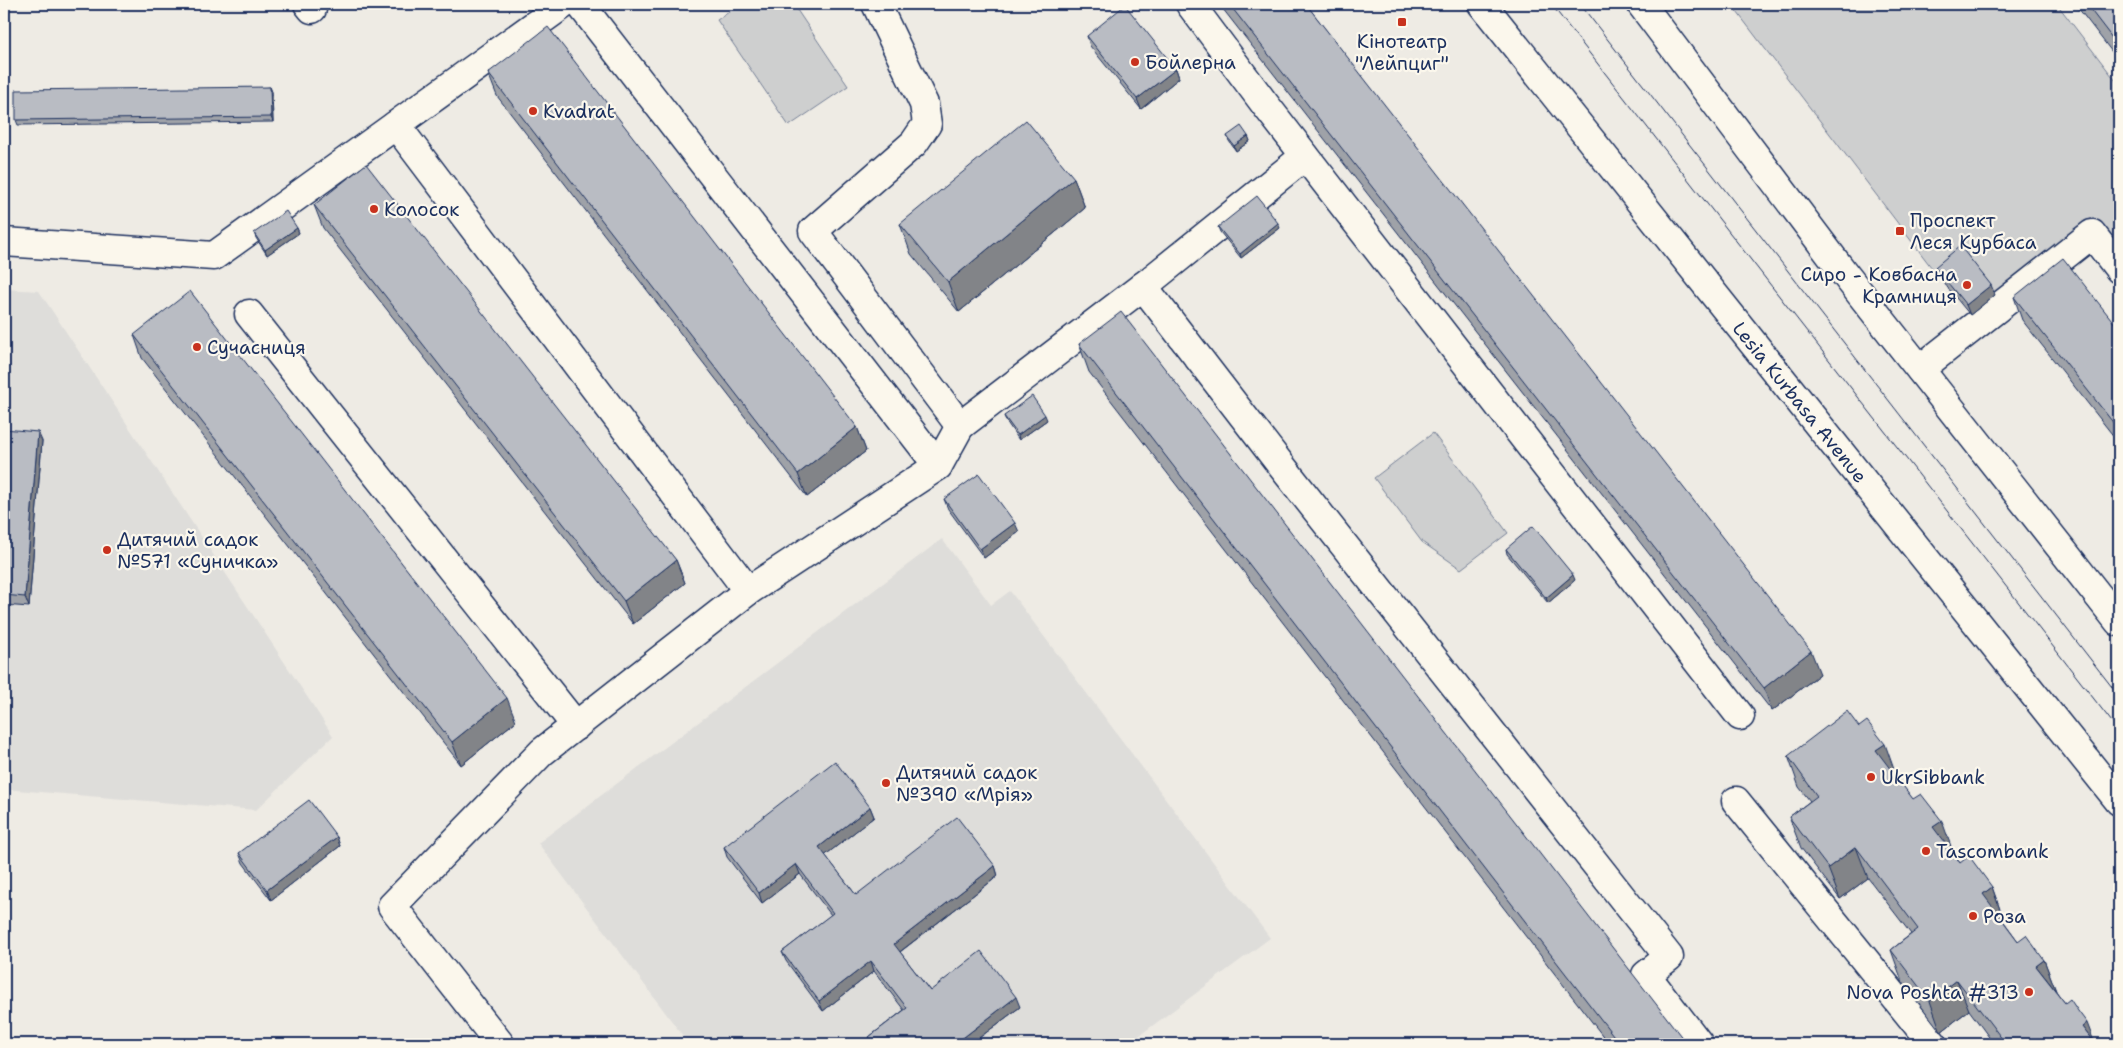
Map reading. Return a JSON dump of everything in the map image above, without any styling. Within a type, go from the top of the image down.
[{"type":"main road","points":[[4,242],[214,256],[564,4]]},
{"type":"main road","points":[[580,4],[938,466]]},
{"type":"main road","points":[[876,4],[924,104],[927,124],[914,143],[812,231],[960,426]]},
{"type":"main road","points":[[1190,4],[1305,156],[1740,716]]},
{"type":"main road","name":"Lesia Kurbasa Avenue","points":[[1482,4],[2119,801]]},
{"type":"main road","points":[[1641,4],[1844,273],[2119,622]]},
{"type":"main road","points":[[396,125],[748,591]]},
{"type":"main road","points":[[500,1044],[392,906],[542,752],[748,591],[938,466],[960,426],[1143,286],[1305,156]]},
{"type":"main road","points":[[1920,369],[2092,234],[2119,269]]},
{"type":"main road","points":[[1143,286],[1284,469],[1669,957],[1646,975],[1699,1044]]},
{"type":"main road","points":[[249,314],[576,726]]},
{"type":"main road","points":[[1736,801],[1933,1044]]},
{"type":"shaded area","points":[[741,4],[793,4],[848,86],[789,126],[717,20]]},
{"type":"shaded area","points":[[1731,4],[2057,4],[2119,85],[2119,250],[2093,217],[1995,295],[1938,276]]},
{"type":"shaded area","name":"Дитячий садок №571 «Суничка»","points":[[4,289],[39,291],[333,736],[256,810],[4,789]]},
{"type":"shaded area","points":[[1433,433],[1508,533],[1461,569],[1422,542],[1374,478]]},
{"type":"shaded area","name":"Дитячий садок №390 «Мрія»","points":[[942,539],[991,605],[1010,591],[1270,938],[1128,1044],[689,1044],[538,843]]},
{"type":"building","points":[[1229,4],[1306,4],[1811,651],[1764,688]]},
{"type":"building","points":[[2086,4],[2119,4],[2119,47]]},
{"type":"building","name":"Бойлерна","points":[[1125,5],[1176,69],[1137,99],[1087,36]]},
{"type":"building","points":[[548,27],[857,427],[798,474],[488,73]]},
{"type":"building","points":[[270,87],[271,117],[16,120],[16,90]]},
{"type":"building","points":[[1026,120],[1074,178],[948,282],[900,224]]},
{"type":"building","points":[[1241,126],[1248,136],[1234,146],[1227,136]]},
{"type":"building","points":[[366,164],[676,560],[624,601],[314,205]]},
{"type":"building","points":[[1257,196],[1278,223],[1240,254],[1218,227]]},
{"type":"building","points":[[286,211],[297,228],[265,250],[254,233]]},
{"type":"building","name":"Сиро - Ковбасна Крамниця","points":[[1960,246],[1991,285],[1966,305],[1935,267]]},
{"type":"building","points":[[2063,258],[2119,329],[2119,430],[2014,297]]},
{"type":"building","points":[[190,291],[507,698],[452,742],[134,335]]},
{"type":"building","points":[[1121,312],[1687,1044],[1620,1044],[1079,344]]},
{"type":"building","points":[[1032,396],[1045,415],[1018,435],[1004,416]]},
{"type":"building","points":[[4,429],[38,432],[25,597],[4,595]]},
{"type":"building","points":[[979,474],[1015,523],[980,549],[944,499]]},
{"type":"building","points":[[1533,526],[1573,575],[1546,598],[1506,549]]},
{"type":"building","points":[[1847,711],[1859,727],[1867,721],[1885,744],[1876,750],[1913,799],[1921,794],[1942,821],[1933,827],[1960,863],[1969,856],[1992,887],[1983,894],[2018,941],[2026,935],[2044,960],[2036,966],[2065,1003],[2070,999],[2087,1023],[2082,1027],[2095,1044],[2006,1044],[1957,980],[1930,1001],[1891,950],[1918,929],[1856,847],[1828,868],[1789,817],[1817,796],[1788,756]]},
{"type":"building","points":[[835,761],[870,807],[819,847],[856,895],[957,817],[995,866],[894,944],[930,991],[981,951],[1016,997],[955,1044],[875,1044],[869,1037],[907,1008],[871,961],[819,1001],[782,952],[833,913],[796,864],[759,893],[724,847]]},
{"type":"building","points":[[309,800],[337,837],[267,890],[239,853]]},
{"type":"tram line","points":[[1551,4],[2119,731]]},
{"type":"tram line","points":[[1580,4],[2119,696]]},
{"type":"place","name":"Кінотеатр \"Лейпциг\"","points":[[1402,22]]},
{"type":"place","name":"Бойлерна","points":[[1135,62]]},
{"type":"place","name":"Kvadrat","points":[[533,111]]},
{"type":"place","name":"Колосок","points":[[374,209]]},
{"type":"place","name":"Проспект Леся Курбаса","points":[[1900,231]]},
{"type":"place","name":"Сиро - Ковбасна Крамниця","points":[[1967,285]]},
{"type":"place","name":"Сучасниця","points":[[197,347]]},
{"type":"place","name":"Дитячий садок №571 «Суничка»","points":[[107,550]]},
{"type":"place","name":"UkrSibbank","points":[[1871,777]]},
{"type":"place","name":"Дитячий садок №390 «Мрія»","points":[[886,783]]},
{"type":"place","name":"Tascombank","points":[[1926,851]]},
{"type":"place","name":"Роза","points":[[1973,916]]},
{"type":"place","name":"Nova Poshta #313","points":[[2029,992]]}]
